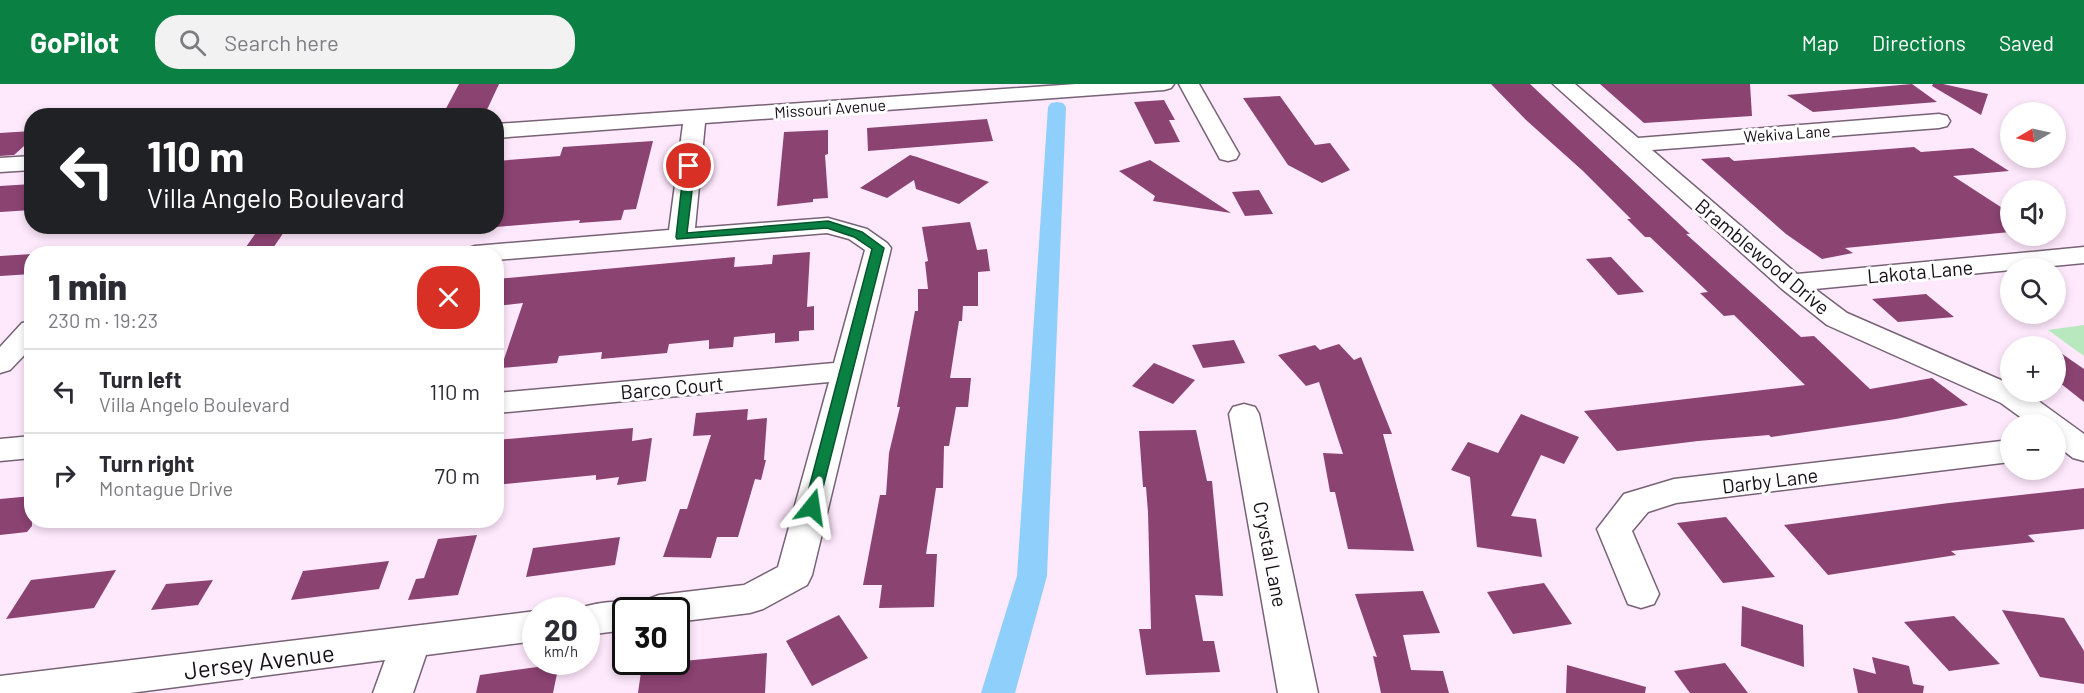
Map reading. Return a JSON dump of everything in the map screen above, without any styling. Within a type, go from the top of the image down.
[{"type":"street","name":"Missouri Avenue","points":[[504,130],[1164,84]]},
{"type":"street","points":[[1189,84],[1228,154]]},
{"type":"street","name":"Bramblewood Drive","points":[[1563,84],[1791,283],[1837,319],[2012,396],[2036,414]]},
{"type":"street","points":[[681,237],[695,118]]},
{"type":"street","name":"Wekiva Lane","points":[[1634,144],[1939,121]]},
{"type":"street","points":[[0,165],[24,164]]},
{"type":"street","points":[[504,252],[828,225],[858,234],[878,248],[794,575],[750,599],[690,606]]},
{"type":"street","name":"Lakota Lane","points":[[1791,283],[2084,255]]},
{"type":"street","points":[[0,364],[24,338]]},
{"type":"street","name":"Barco Court","points":[[504,402],[847,371]]},
{"type":"street","name":"Crystal Lane","points":[[1244,414],[1298,693]]},
{"type":"street","points":[[0,450],[24,448]]},
{"type":"street","name":"Darby Lane","points":[[1641,594],[1614,529],[1636,502],[1674,491],[2000,452]]},
{"type":"street","name":"Jersey Avenue","points":[[0,693],[522,628]]},
{"type":"street","points":[[393,693],[411,642]]},
{"type":"green space","points":[[2084,325],[2084,356],[2066,343],[2066,336],[2056,336],[2048,330]]},
{"type":"building","points":[[459,84],[499,84],[488,108],[446,108]]},
{"type":"building","points":[[1491,84],[1530,84],[1690,234],[1686,234],[1801,337],[1814,336],[1870,389],[1932,378],[1968,405],[1896,419],[1771,437],[1769,435],[1698,441],[1617,451],[1584,411],[1805,385],[1734,315],[1724,316],[1700,293],[1708,292],[1650,237],[1645,237],[1627,219],[1631,219],[1583,171],[1526,120]]},
{"type":"building","points":[[1600,84],[1750,84],[1752,116],[1644,123]]},
{"type":"building","points":[[1912,84],[1937,102],[1813,112],[1787,95]]},
{"type":"building","points":[[1933,84],[1988,94],[1981,115],[1932,86]]},
{"type":"building","points":[[1280,96],[1315,145],[1330,143],[1350,170],[1322,183],[1288,165],[1243,98]]},
{"type":"building","points":[[1164,100],[1175,120],[1169,120],[1180,142],[1155,144],[1134,102]]},
{"type":"building","points":[[987,119],[993,141],[868,151],[867,128]]},
{"type":"building","points":[[828,130],[828,154],[825,155],[828,198],[777,206],[784,132]]},
{"type":"building","points":[[24,132],[24,146],[14,155],[0,156],[0,133]]},
{"type":"building","points":[[653,141],[636,209],[624,210],[621,220],[579,223],[580,220],[504,226],[504,160],[560,156],[563,147]]},
{"type":"building","points":[[1914,147],[1921,152],[1973,148],[2000,165],[2000,168],[2009,171],[1953,176],[2000,207],[2000,233],[1845,248],[1853,253],[1822,259],[1786,234],[1701,159],[1729,157],[1734,161]]},
{"type":"building","points":[[910,155],[989,182],[959,204],[916,189],[914,180],[887,198],[860,188]]},
{"type":"building","points":[[1150,160],[1231,213],[1153,201],[1155,196],[1119,171]]},
{"type":"building","points":[[24,184],[24,210],[0,212],[0,186]]},
{"type":"building","points":[[1259,190],[1273,214],[1245,216],[1232,192]]},
{"type":"building","points":[[970,222],[977,250],[987,249],[990,271],[978,272],[978,306],[963,306],[962,321],[959,321],[950,378],[971,378],[968,407],[956,407],[949,446],[944,446],[943,488],[936,488],[926,554],[937,554],[934,607],[879,608],[882,585],[863,585],[880,495],[886,495],[889,453],[900,407],[897,407],[915,311],[918,311],[918,289],[928,289],[925,262],[928,261],[922,227]]},
{"type":"building","points":[[255,234],[283,234],[274,246],[247,246]]},
{"type":"building","points":[[810,252],[807,307],[814,306],[814,330],[799,331],[799,341],[775,343],[775,333],[734,337],[733,347],[709,349],[709,340],[669,344],[667,353],[601,359],[602,352],[559,356],[557,363],[504,368],[504,359],[523,303],[504,305],[504,278],[735,257],[734,267],[772,264],[773,255]]},
{"type":"building","points":[[24,254],[24,274],[0,276],[0,256]]},
{"type":"building","points":[[1611,257],[1644,292],[1618,295],[1586,259]]},
{"type":"building","points":[[1926,294],[1954,317],[1898,322],[1872,299]]},
{"type":"building","points":[[1234,340],[1245,363],[1203,368],[1192,345]]},
{"type":"building","points":[[1339,344],[1354,360],[1361,357],[1392,434],[1383,434],[1414,551],[1348,549],[1335,492],[1330,492],[1323,453],[1343,454],[1319,382],[1306,386],[1278,355],[1315,345],[1320,350]]},
{"type":"building","points":[[2066,357],[2084,369],[2084,402],[2066,388]]},
{"type":"building","points":[[1154,363],[1195,380],[1173,404],[1132,386]]},
{"type":"building","points":[[748,409],[747,420],[767,418],[764,460],[766,460],[761,480],[755,479],[738,537],[717,537],[711,558],[663,557],[680,509],[687,509],[711,435],[693,436],[696,413]]},
{"type":"building","points":[[1521,414],[1579,437],[1564,464],[1541,455],[1511,516],[1536,519],[1542,557],[1477,547],[1470,477],[1451,470],[1468,442],[1498,453]]},
{"type":"building","points":[[633,428],[632,441],[652,438],[646,481],[617,485],[619,477],[596,480],[596,475],[504,484],[504,439]]},
{"type":"building","points":[[1196,430],[1207,481],[1212,481],[1223,596],[1195,595],[1203,641],[1214,641],[1220,672],[1146,675],[1139,629],[1151,629],[1148,512],[1146,487],[1143,487],[1139,431]]},
{"type":"building","points":[[2084,488],[2084,529],[2028,535],[2035,542],[1951,551],[1956,555],[1828,575],[1784,525],[1949,503]]},
{"type":"building","points":[[24,497],[24,528],[30,528],[27,532],[0,535],[0,499]]},
{"type":"building","points":[[1726,517],[1775,577],[1723,583],[1677,523]]},
{"type":"building","points":[[477,535],[458,595],[408,600],[416,579],[424,578],[438,539]]},
{"type":"building","points":[[620,537],[615,565],[526,577],[533,548]]},
{"type":"building","points":[[389,561],[379,589],[291,600],[303,571]]},
{"type":"building","points":[[116,570],[94,608],[6,619],[31,580]]},
{"type":"building","points":[[213,580],[198,605],[151,610],[166,584]]},
{"type":"building","points":[[1544,583],[1572,624],[1513,634],[1487,592]]},
{"type":"building","points":[[1423,591],[1440,633],[1403,635],[1411,670],[1443,671],[1449,693],[1381,693],[1373,656],[1377,657],[1355,594]]},
{"type":"building","points":[[1742,606],[1803,625],[1804,667],[1741,646]]},
{"type":"building","points":[[2002,610],[2064,618],[2084,651],[2084,684],[2040,677]]},
{"type":"building","points":[[839,615],[868,658],[812,686],[786,641]]},
{"type":"building","points":[[1954,616],[2000,664],[1949,671],[1904,622]]},
{"type":"building","points":[[767,653],[765,693],[638,693],[641,675],[690,675],[690,660]]},
{"type":"building","points":[[1872,657],[1909,666],[1913,684],[1924,686],[1923,693],[1858,693],[1853,668],[1876,674]]},
{"type":"building","points":[[1725,663],[1748,693],[1690,693],[1674,671]]},
{"type":"building","points":[[1567,665],[1646,687],[1645,693],[1566,693]]},
{"type":"building","points":[[522,669],[522,675],[557,675],[553,693],[476,693],[480,675]]},
{"type":"waterway","points":[[998,693],[1032,576],[1057,107]]},
{"type":"route","points":[[689,166],[681,237],[828,225],[858,234],[878,248],[812,507]]}]
